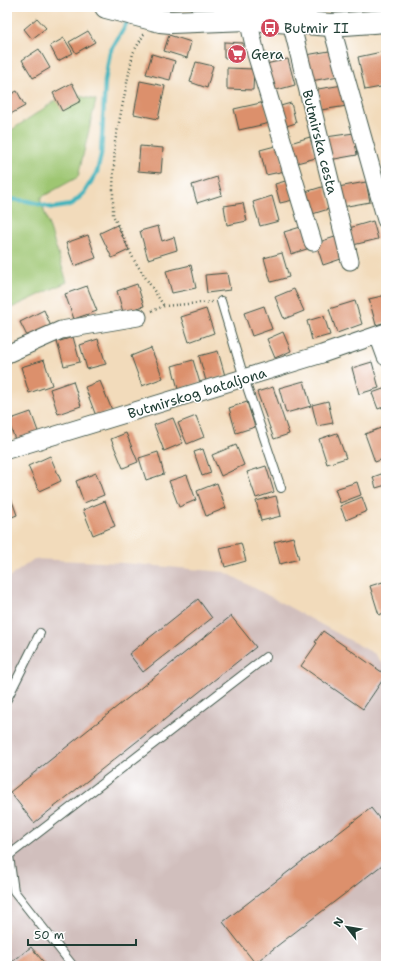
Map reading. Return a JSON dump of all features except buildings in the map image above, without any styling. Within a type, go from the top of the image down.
[{"type":"street","points":[[108,8],[152,27],[248,19],[331,26],[386,21]]},
{"type":"street","points":[[248,19],[256,54],[312,242]]},
{"type":"street","name":"Butmirska cesta","points":[[291,22],[350,261]]},
{"type":"street","points":[[331,26],[386,220]]},
{"type":"street","points":[[7,354],[35,343],[61,330],[138,317]]},
{"type":"street","points":[[382,334],[386,357]]},
{"type":"street","name":"Butmirskog bataljona","points":[[7,450],[322,354],[382,334]]},
{"type":"lane","points":[[221,301],[244,378],[281,488]]},
{"type":"lane","points":[[7,699],[40,633]]},
{"type":"lane","points":[[8,856],[266,657]]},
{"type":"lane","points":[[7,842],[14,891],[73,966]]},
{"type":"path","points":[[152,27],[133,53],[115,142],[112,189],[113,215],[134,260],[164,306]]},
{"type":"path","points":[[138,317],[164,306],[221,301]]},
{"type":"shaded area","points":[[34,559],[123,563],[225,572],[375,654],[386,668],[386,966],[7,966],[7,579]]},
{"type":"green space","points":[[67,93],[96,100],[78,177],[40,198],[67,282],[7,310],[7,133]]},
{"type":"waterway","points":[[305,7],[318,9],[336,7]]},
{"type":"waterway","points":[[7,199],[28,201],[53,208],[71,205],[84,193],[97,172],[101,155],[105,81],[110,52],[129,19]]},
{"type":"place","name":"Butmir II","points":[[270,28]]},
{"type":"place","name":"Gera","points":[[237,54]]}]
